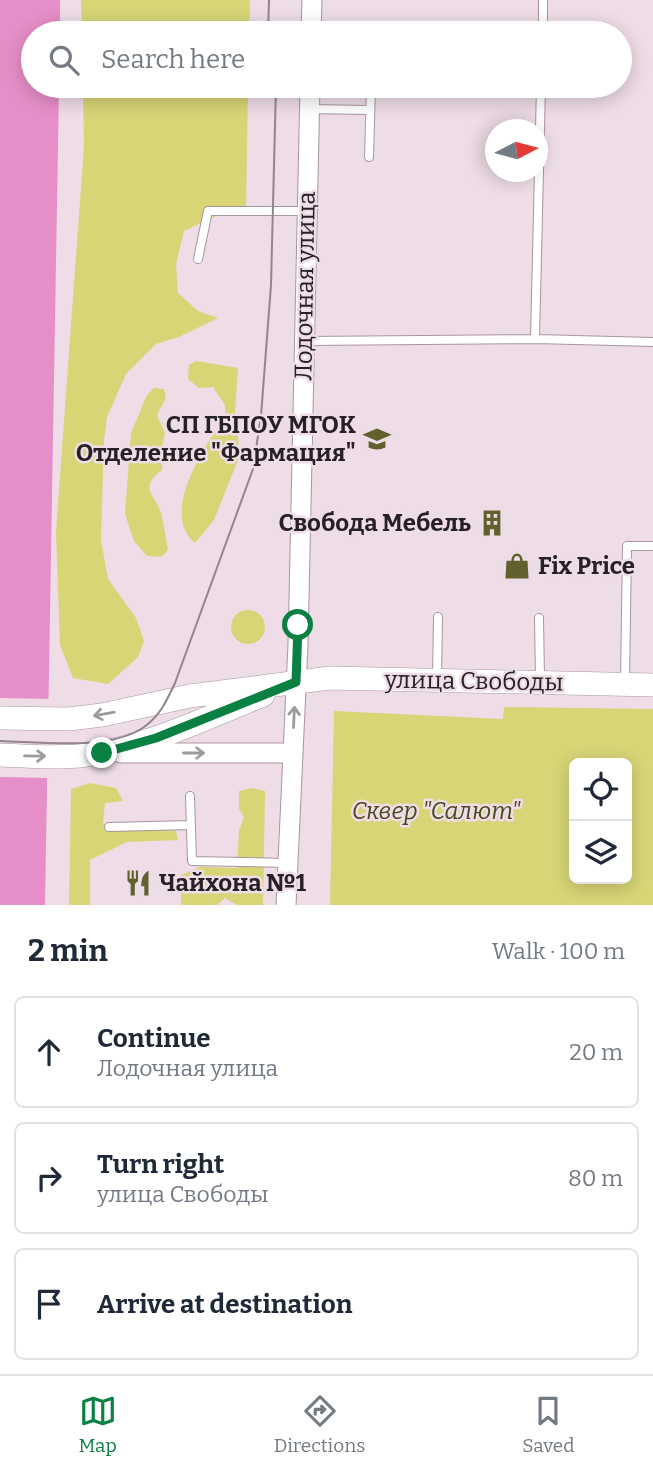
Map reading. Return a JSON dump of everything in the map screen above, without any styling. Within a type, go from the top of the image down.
[{"type":"main road","name":"улица Свободы","points":[[0,718],[69,719],[102,715],[190,696],[330,678],[653,685]]},
{"type":"main road","name":"улица Свободы","points":[[0,755],[69,756],[102,753],[156,738],[296,682]]},
{"type":"street","points":[[311,21],[312,0]]},
{"type":"street","name":"Лодочная улица","points":[[286,905],[296,682],[309,98]]},
{"type":"street","name":"улица Свободы","points":[[102,753],[292,753]]},
{"type":"lane","points":[[542,21],[543,0]]},
{"type":"lane","points":[[369,157],[370,98]]},
{"type":"lane","points":[[535,339],[541,98]]},
{"type":"lane","points":[[309,108],[370,110]]},
{"type":"lane","points":[[198,259],[208,211],[307,211]]},
{"type":"lane","points":[[304,341],[535,339],[653,342]]},
{"type":"lane","points":[[625,684],[627,546],[653,546]]},
{"type":"lane","points":[[437,680],[438,617]]},
{"type":"lane","points":[[539,618],[540,682]]},
{"type":"lane","points":[[191,796],[192,862],[288,863]]},
{"type":"lane","points":[[109,827],[191,825]]},
{"type":"green space","points":[[81,0],[250,0],[249,21],[82,21]]},
{"type":"green space","points":[[83,98],[248,98],[246,212],[216,216],[184,231],[176,264],[178,293],[198,311],[218,318],[179,337],[156,344],[126,374],[107,417],[101,540],[108,579],[136,618],[144,641],[138,657],[108,684],[73,678],[60,645],[56,532],[84,146]]},
{"type":"green space","points":[[196,361],[238,368],[235,412],[240,455],[214,520],[195,543],[182,521],[184,495],[194,467],[222,421],[225,411],[224,404],[213,387],[199,388],[188,379],[189,365]]},
{"type":"green space","points":[[154,388],[164,389],[166,398],[157,415],[165,433],[161,452],[162,470],[150,485],[151,494],[161,512],[168,550],[161,557],[147,556],[134,541],[125,514],[131,433],[147,395]]},
{"type":"green space","points":[[248,610],[260,615],[265,627],[260,639],[248,644],[236,639],[231,627],[236,615]]},
{"type":"green space","name":"Сквер \"Салют\"","points":[[504,707],[653,709],[653,905],[330,905],[334,711],[503,719]]},
{"type":"green space","points":[[90,783],[116,788],[123,801],[105,803],[103,824],[176,831],[178,840],[127,842],[90,860],[90,905],[69,905],[71,789]]},
{"type":"green space","points":[[251,788],[265,791],[263,905],[237,905],[225,898],[217,905],[181,905],[181,875],[200,867],[237,868],[239,831],[244,817],[239,809],[239,791]]},
{"type":"shaded area","points":[[0,0],[60,0],[60,21],[21,21],[21,98],[59,98],[45,905],[0,905]]},
{"type":"pier","points":[[0,698],[52,699],[51,778],[0,777]]},
{"type":"tram line","points":[[268,21],[269,0]]},
{"type":"tram line","points":[[0,741],[75,743],[130,735],[159,713],[175,683],[253,469],[261,416],[271,285],[276,98]]},
{"type":"place","name":"СП ГБПОУ МГОК Отделение \"Фармация\"","points":[[377,439]]},
{"type":"place","name":"Свобода Мебель","points":[[492,523]]},
{"type":"place","name":"Fix Price","points":[[517,566]]},
{"type":"place","name":"Чайхона №1","points":[[138,883]]},
{"type":"route","points":[[102,753],[156,738],[296,682],[298,625]]}]
